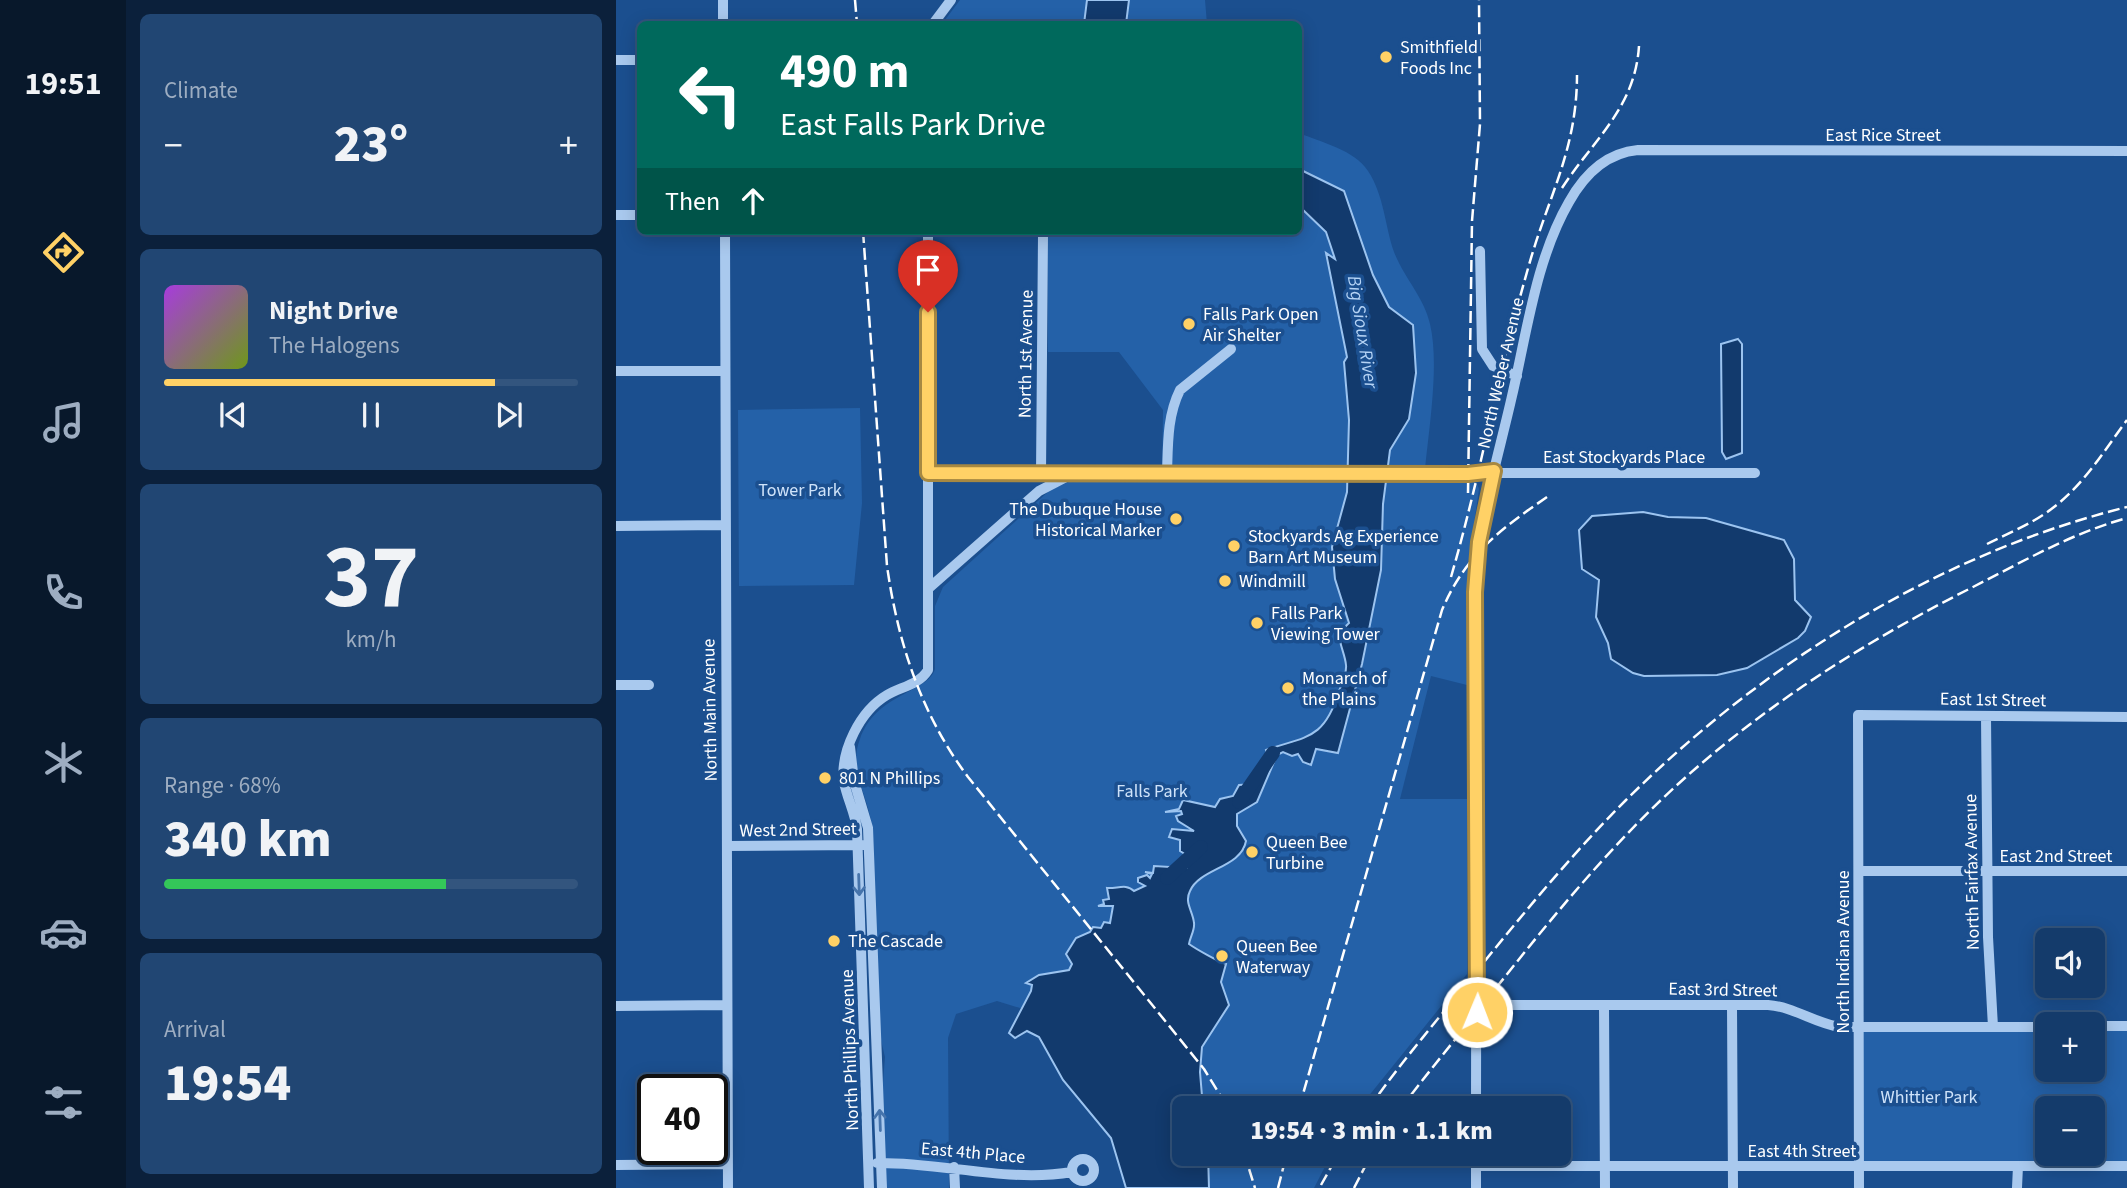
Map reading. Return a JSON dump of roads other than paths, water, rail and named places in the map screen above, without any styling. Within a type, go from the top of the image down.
[{"type":"street","points":[[723,0],[723,21]]},
{"type":"street","points":[[935,21],[951,0]]},
{"type":"street","points":[[616,60],[637,60]]},
{"type":"street","name":"East Rice Street","points":[[1638,150],[2127,151]]},
{"type":"street","name":"North Weber Avenue","points":[[1476,1096],[1475,592],[1479,542],[1543,271],[1569,202],[1599,165],[1621,153],[1638,150]]},
{"type":"street","points":[[616,215],[637,215]]},
{"type":"street","name":"North Main Avenue","points":[[725,235],[727,1074]]},
{"type":"street","name":"North Phillips Avenue","points":[[881,1188],[876,1163],[858,845],[856,821],[844,779],[845,753],[859,725],[874,706],[891,693],[919,680],[928,670],[928,235]]},
{"type":"street","name":"North 1st Avenue","points":[[1041,474],[1043,235]]},
{"type":"street","points":[[1480,251],[1482,349],[1493,366],[1517,376]]},
{"type":"street","points":[[1167,474],[1168,435],[1180,390],[1231,349]]},
{"type":"street","points":[[616,371],[725,370]]},
{"type":"street","name":"East Stockyards Place","points":[[928,473],[1755,473]]},
{"type":"street","points":[[929,588],[1039,491],[1075,474]]},
{"type":"street","points":[[616,526],[725,525]]},
{"type":"street","points":[[616,685],[649,685]]},
{"type":"street","name":"East 1st Street","points":[[1858,715],[2127,717]]},
{"type":"street","name":"North Indiana Avenue","points":[[1858,715],[1859,1188]]},
{"type":"street","name":"North Fairfax Avenue","points":[[1986,716],[1986,871],[1993,1027]]},
{"type":"street","name":"North Phillips Avenue","points":[[850,747],[854,780],[867,817],[869,845],[876,1163],[869,1188]]},
{"type":"street","name":"West 2nd Street","points":[[727,846],[869,845]]},
{"type":"street","name":"East 2nd Street","points":[[1859,871],[2127,871]]},
{"type":"street","name":"East 3rd Street","points":[[1477,1005],[1783,1006],[1825,1024],[1859,1027],[2035,1027]]},
{"type":"street","points":[[1604,1005],[1605,1188]]},
{"type":"street","points":[[1732,1005],[1733,1188]]},
{"type":"street","points":[[616,1006],[727,1006]]},
{"type":"street","points":[[2105,1026],[2127,1026]]},
{"type":"street","name":"East 4th Place","points":[[876,1163],[954,1167],[1001,1173],[1053,1175],[1072,1172]]},
{"type":"street","points":[[616,1165],[637,1165]]},
{"type":"street","name":"North Main Avenue","points":[[728,1165],[728,1188]]},
{"type":"street","points":[[1476,1166],[1476,1188]]},
{"type":"street","name":"East 4th Street","points":[[1571,1166],[2127,1166]]},
{"type":"street","points":[[2017,1188],[2018,1166]]},
{"type":"street","points":[[954,1167],[955,1188]]},
{"type":"water","points":[[1087,0],[1129,0],[1126,21],[1084,21]]},
{"type":"water","points":[[1302,170],[1344,191],[1373,275],[1389,307],[1413,325],[1416,373],[1409,419],[1390,450],[1383,504],[1381,570],[1362,664],[1338,753],[1316,749],[1311,765],[1303,762],[1298,754],[1292,756],[1283,752],[1277,755],[1257,802],[1237,814],[1237,826],[1246,841],[1243,850],[1229,863],[1202,877],[1188,895],[1194,926],[1189,944],[1226,964],[1221,982],[1229,1005],[1202,1047],[1202,1096],[1172,1096],[1172,1166],[1208,1166],[1209,1188],[1126,1188],[1111,1138],[1063,1080],[1039,1037],[1027,1031],[1015,1038],[1009,1033],[1031,991],[1032,985],[1026,983],[1039,975],[1069,970],[1072,964],[1066,954],[1076,938],[1090,932],[1093,927],[1101,928],[1104,922],[1110,923],[1113,906],[1098,906],[1104,904],[1103,900],[1109,899],[1107,888],[1125,887],[1134,891],[1145,886],[1138,882],[1138,878],[1147,875],[1150,878],[1152,874],[1145,872],[1153,873],[1154,866],[1187,868],[1188,856],[1180,851],[1180,840],[1169,837],[1172,829],[1194,831],[1178,821],[1176,816],[1182,814],[1181,811],[1165,812],[1179,809],[1183,800],[1215,807],[1220,799],[1233,796],[1239,785],[1255,784],[1268,756],[1266,750],[1312,734],[1327,719],[1333,707],[1346,671],[1339,633],[1349,623],[1335,579],[1332,547],[1347,492],[1349,420],[1344,362],[1347,357],[1326,253],[1335,259],[1326,232],[1302,209]]},
{"type":"water","points":[[1738,339],[1742,344],[1742,453],[1726,459],[1722,452],[1721,344]]},
{"type":"water","points":[[1643,512],[1668,517],[1706,518],[1784,540],[1794,559],[1795,600],[1811,617],[1805,631],[1798,638],[1747,668],[1717,675],[1644,676],[1633,673],[1611,659],[1608,643],[1596,617],[1599,580],[1582,569],[1579,530],[1592,516]]},
{"type":"waterway","name":"Big Sioux River","points":[[1239,802],[1273,753]]},
{"type":"waterway","name":"Big Sioux River","points":[[1167,878],[1201,847]]},
{"type":"railway","points":[[855,0],[857,21]]},
{"type":"railway","points":[[1468,493],[1472,221],[1480,124],[1479,0]]},
{"type":"railway","points":[[1562,188],[1621,105],[1636,68],[1639,46]]},
{"type":"railway","points":[[1451,577],[1518,304],[1567,150],[1576,102],[1577,75]]},
{"type":"railway","points":[[863,235],[887,566],[898,623],[914,677],[937,728],[968,777],[1204,1069],[1221,1096]]},
{"type":"railway","points":[[1987,544],[2038,518],[2065,498],[2127,420]]},
{"type":"railway","points":[[1302,1096],[1442,610],[1461,574],[1485,546],[1547,497]]},
{"type":"railway","points":[[1378,1096],[1486,959],[1584,844],[1679,750],[1736,703],[1795,659],[1922,584],[1988,553],[2057,527],[2127,507]]},
{"type":"railway","points":[[1411,1096],[1519,959],[1591,874],[1667,794],[1727,742],[1828,669],[1900,626],[2048,548],[2127,518]]},
{"type":"railway","points":[[1248,1166],[1255,1188]]},
{"type":"railway","points":[[1278,1188],[1284,1166]]},
{"type":"railway","points":[[1321,1185],[1332,1166]]},
{"type":"railway","points":[[1354,1188],[1365,1166]]},
{"type":"place","name":"Smithfield Foods Inc","points":[[1386,57]]},
{"type":"place","name":"Falls Park Open Air Shelter","points":[[1189,324]]},
{"type":"place","name":"The Dubuque House Historical Marker","points":[[1176,519]]},
{"type":"place","name":"Stockyards Ag Experience Barn Art Museum","points":[[1234,546]]},
{"type":"place","name":"Windmill","points":[[1225,581]]},
{"type":"place","name":"Falls Park Viewing Tower","points":[[1257,623]]},
{"type":"place","name":"Monarch of the Plains","points":[[1288,688]]},
{"type":"place","name":"801 N Phillips","points":[[825,778]]},
{"type":"place","name":"Queen Bee Turbine","points":[[1252,852]]},
{"type":"place","name":"The Cascade","points":[[834,941]]},
{"type":"place","name":"Queen Bee Waterway","points":[[1222,956]]},
{"type":"park label","name":"Tower Park","points":[[800,490]]},
{"type":"park label","name":"Falls Park","points":[[1152,791]]},
{"type":"park label","name":"Whittier Park","points":[[1929,1097]]}]
